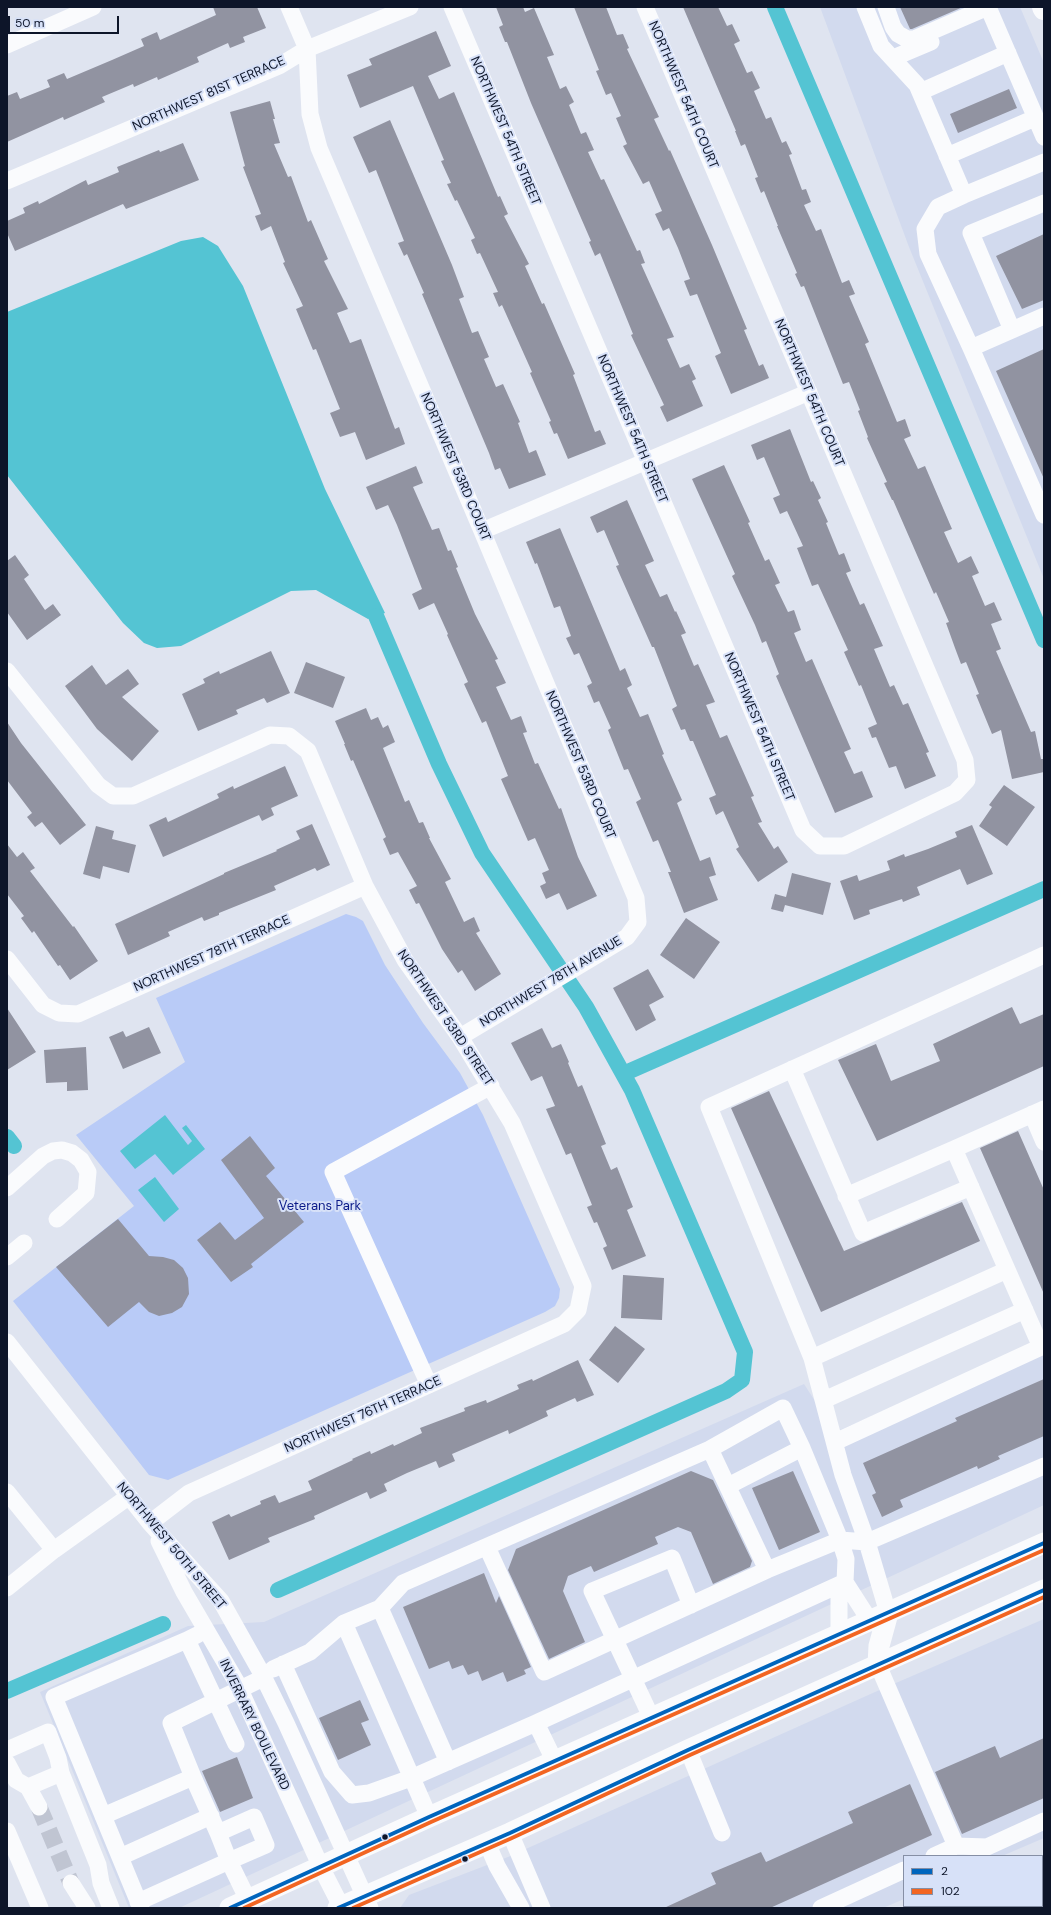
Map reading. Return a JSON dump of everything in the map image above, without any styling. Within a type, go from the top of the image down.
[{"type":"main road","points":[[239,1904],[429,1817],[652,1719],[1044,1543]]},
{"type":"main road","points":[[340,1908],[368,1902],[487,1843],[688,1750],[878,1666],[1044,1590]]},
{"type":"main road","points":[[878,1666],[879,1646],[888,1613]]},
{"type":"street","points":[[7,45],[93,7]]},
{"type":"street","name":"NORTHWEST 53RD COURT","points":[[289,7],[307,49],[310,114],[319,148],[636,898],[638,922]]},
{"type":"street","name":"NORTHWEST 81ST TERRACE","points":[[7,181],[279,66],[307,49],[410,7]]},
{"type":"street","name":"NORTHWEST 54TH STREET","points":[[452,7],[803,830],[820,846]]},
{"type":"street","name":"NORTHWEST 54TH COURT","points":[[645,7],[966,760],[967,780],[955,793],[844,846],[820,846]]},
{"type":"street","points":[[865,7],[881,46],[917,85],[964,195]]},
{"type":"street","points":[[886,7],[893,27],[898,34],[907,39],[914,39],[989,10]]},
{"type":"street","points":[[893,58],[989,10]]},
{"type":"street","points":[[989,10],[1044,137]]},
{"type":"street","points":[[920,92],[1008,53]]},
{"type":"street","points":[[947,156],[1035,118]]},
{"type":"street","points":[[1042,505],[928,254],[925,229],[938,207],[1044,162]]},
{"type":"street","points":[[1012,330],[971,234],[1044,203]]},
{"type":"street","points":[[971,348],[1044,316]]},
{"type":"street","points":[[482,531],[809,392]]},
{"type":"street","name":"NORTHWEST 53RD STREET","points":[[7,671],[98,785],[113,796],[133,796],[270,735],[288,736],[308,752],[365,886],[405,960],[460,1037],[512,1123],[583,1286],[578,1310]]},
{"type":"street","name":"NORTHWEST 78TH TERRACE","points":[[7,959],[43,1005],[59,1014],[78,1014],[365,886]]},
{"type":"street","name":"NORTHWEST 78TH AVENUE","points":[[460,1037],[627,937],[638,922]]},
{"type":"street","points":[[888,1613],[867,1542],[843,1475],[812,1358],[709,1107],[1044,955]]},
{"type":"street","points":[[792,1069],[863,1233],[971,1187]]},
{"type":"street","points":[[429,1385],[333,1172],[491,1086]]},
{"type":"street","points":[[846,1196],[1038,1112],[1044,1142]]},
{"type":"street","points":[[835,1442],[1043,1347],[1007,1270],[954,1149]]},
{"type":"street","points":[[7,1188],[48,1154],[62,1150],[72,1153],[81,1160],[88,1172],[86,1193],[57,1219]]},
{"type":"street","points":[[7,1256],[24,1243]]},
{"type":"street","points":[[812,1358],[1007,1270]]},
{"type":"street","name":"NORTHWEST 76TH TERRACE","points":[[150,1523],[189,1493],[564,1324],[578,1310]]},
{"type":"street","points":[[824,1400],[1025,1310]]},
{"type":"street","name":"NORTHWEST 50TH STREET","points":[[7,1342],[128,1497],[221,1601],[262,1676],[346,1855]]},
{"type":"street","points":[[239,1904],[229,1862],[172,1723],[240,1690],[283,1664],[310,1652],[344,1623],[380,1608],[403,1583],[710,1449],[783,1408],[802,1448],[840,1540],[846,1559],[842,1584],[839,1635]]},
{"type":"street","points":[[728,1486],[802,1448]]},
{"type":"street","points":[[710,1449],[767,1570]]},
{"type":"street","points":[[487,1547],[544,1672],[767,1570],[840,1540],[867,1542],[1044,1466]]},
{"type":"street","points":[[7,1492],[54,1550]]},
{"type":"street","points":[[7,1588],[54,1550],[128,1497]]},
{"type":"street","name":"INVERRARY BOULEVARD","points":[[150,1523],[184,1592],[240,1690],[340,1908]]},
{"type":"street","points":[[652,1719],[592,1591],[672,1558],[691,1605]]},
{"type":"street","points":[[842,1584],[870,1621]]},
{"type":"street","points":[[283,1664],[332,1772],[352,1795],[369,1793],[411,1778],[448,1762],[842,1584]]},
{"type":"street","points":[[380,1608],[448,1762]]},
{"type":"street","points":[[344,1623],[429,1817]]},
{"type":"street","points":[[206,1631],[54,1697],[140,1905],[266,1845],[254,1817],[218,1834]]},
{"type":"street","points":[[187,1640],[236,1744]]},
{"type":"street","points":[[878,1666],[956,1846]]},
{"type":"street","points":[[536,1723],[555,1762]]},
{"type":"street","points":[[7,1750],[66,1725]]},
{"type":"street","points":[[48,1732],[58,1758],[61,1773],[98,1864],[101,1883],[111,1908]]},
{"type":"street","points":[[688,1750],[722,1833]]},
{"type":"street","points":[[7,1763],[16,1780],[28,1787],[39,1807]]},
{"type":"street","points":[[28,1787],[61,1773]]},
{"type":"street","points":[[103,1816],[193,1777]]},
{"type":"street","points":[[120,1857],[211,1816]]},
{"type":"street","points":[[936,1855],[956,1846],[987,1847],[1044,1821]]},
{"type":"street","points":[[7,1831],[36,1907]]},
{"type":"street","points":[[510,1833],[542,1908]]},
{"type":"street","points":[[487,1843],[508,1884],[516,1906]]},
{"type":"street","points":[[346,1855],[368,1902]]},
{"type":"street","points":[[821,1908],[903,1870]]},
{"type":"street","points":[[508,1884],[527,1875]]},
{"type":"street","points":[[71,1883],[87,1908]]},
{"type":"shaded area","points":[[820,7],[1020,7],[1044,63],[1044,579],[909,247]]},
{"type":"shaded area","points":[[203,237],[218,246],[243,286],[325,489],[385,613],[368,619],[316,590],[291,591],[181,646],[157,648],[144,643],[123,623],[7,475],[7,312],[181,241]]},
{"type":"shaded area","points":[[165,1115],[188,1145],[192,1141],[182,1128],[186,1125],[205,1149],[173,1175],[155,1154],[135,1169],[120,1151]]},
{"type":"shaded area","points":[[155,1177],[179,1209],[164,1222],[138,1190]]},
{"type":"shaded area","points":[[1044,1342],[1044,1505],[179,1908],[129,1908],[40,1692],[188,1626],[264,1622],[804,1384],[835,1432]]},
{"type":"shaded area","points":[[1044,1619],[1044,1838],[1004,1855],[903,1855],[903,1899],[883,1908],[400,1908],[409,1895],[508,1857],[875,1692]]},
{"type":"green space","name":"Veterans Park","points":[[346,914],[363,921],[385,965],[423,1023],[460,1073],[483,1115],[560,1289],[559,1298],[555,1306],[545,1312],[168,1480],[149,1475],[13,1301],[134,1206],[76,1135],[185,1062],[156,998]]},
{"type":"building","points":[[213,7],[257,7],[266,28],[243,37],[245,42],[230,48],[228,43],[197,57],[199,62],[158,80],[157,77],[134,87],[133,84],[102,97],[105,102],[64,120],[63,117],[7,142],[7,96],[17,92],[20,99],[50,87],[47,80],[64,73],[67,79],[112,60],[144,46],[141,39],[157,32],[160,40],[216,15]]},
{"type":"building","points":[[496,7],[523,7],[525,12],[534,8],[554,55],[547,57],[560,89],[566,86],[574,102],[569,105],[581,134],[586,132],[594,150],[588,152],[601,180],[604,179],[637,251],[640,250],[645,263],[641,264],[674,337],[667,339],[680,368],[689,364],[696,379],[692,381],[703,406],[667,422],[660,407],[664,405],[631,335],[633,334],[600,253],[595,256],[589,242],[591,241],[531,103],[507,42],[505,42],[499,27],[503,25]]},
{"type":"building","points":[[574,7],[606,7],[617,35],[623,34],[629,48],[627,49],[659,117],[654,119],[669,151],[670,150],[712,245],[747,329],[744,330],[759,366],[763,364],[769,378],[731,394],[715,356],[721,353],[697,294],[690,296],[684,281],[690,279],[678,248],[669,228],[663,231],[655,214],[662,211],[649,181],[643,184],[623,146],[627,144],[616,118],[621,116],[611,93],[606,95],[596,71],[599,70]]},
{"type":"building","points":[[683,7],[718,7],[727,26],[732,24],[740,41],[734,44],[747,73],[752,71],[760,88],[754,91],[766,119],[771,117],[782,143],[786,141],[792,154],[789,155],[802,190],[806,189],[811,202],[804,205],[816,231],[821,229],[842,283],[849,280],[855,294],[849,296],[869,342],[865,344],[897,422],[905,419],[911,436],[904,439],[918,469],[925,466],[952,529],[944,532],[958,563],[971,556],[979,573],[972,576],[985,606],[994,602],[1002,620],[991,624],[1001,649],[996,651],[1031,732],[1035,731],[1041,759],[1044,759],[1044,772],[1012,779],[1001,730],[992,734],[976,695],[979,694],[966,662],[961,664],[946,623],[949,622],[936,592],[934,594],[893,500],[884,483],[887,482],[867,438],[868,437],[858,411],[860,410],[849,382],[843,384],[804,286],[801,287],[795,274],[797,273],[764,191],[761,193],[755,178],[758,177],[745,144],[741,146]]},
{"type":"building","points":[[900,7],[963,7],[910,29]]},
{"type":"building","points":[[436,31],[451,66],[428,76],[439,99],[454,92],[498,197],[500,196],[508,214],[504,216],[529,264],[525,266],[542,304],[544,303],[575,374],[573,375],[595,432],[600,430],[606,444],[568,459],[557,433],[554,434],[549,422],[551,421],[530,373],[532,372],[502,305],[499,307],[493,293],[498,292],[480,253],[477,254],[471,240],[475,238],[457,200],[455,201],[447,184],[451,183],[441,161],[444,160],[413,86],[360,108],[347,75],[372,65],[369,59]]},
{"type":"building","points":[[1009,89],[1017,108],[958,133],[950,114]]},
{"type":"building","points":[[270,101],[275,119],[273,119],[280,143],[274,144],[288,177],[291,176],[308,222],[311,220],[328,259],[324,261],[348,309],[337,313],[350,343],[361,339],[395,429],[399,427],[405,444],[366,460],[355,432],[340,437],[330,413],[340,409],[316,349],[313,350],[296,309],[303,306],[283,263],[285,262],[271,226],[261,231],[255,216],[261,214],[243,167],[245,166],[230,112]]},
{"type":"building","points":[[390,120],[452,265],[464,297],[459,299],[472,333],[478,331],[489,357],[484,359],[496,387],[503,384],[520,422],[518,423],[529,453],[536,450],[546,475],[509,489],[500,468],[495,470],[422,294],[424,293],[407,254],[404,256],[398,243],[404,241],[376,170],[369,173],[353,137]]},
{"type":"building","points":[[183,143],[199,180],[126,209],[123,204],[15,251],[7,233],[7,221],[25,213],[23,208],[38,201],[39,204],[86,180],[88,185],[119,172],[117,167],[159,150],[160,152]]},
{"type":"building","points":[[1044,234],[1044,300],[1022,309],[996,256]]},
{"type":"building","points":[[1044,349],[1044,479],[996,371]]},
{"type":"building","points":[[790,429],[811,482],[813,481],[821,498],[818,500],[828,522],[826,523],[839,555],[844,553],[851,571],[846,573],[860,605],[864,603],[883,646],[874,649],[890,687],[894,685],[903,705],[908,703],[929,752],[926,753],[936,776],[905,789],[896,766],[889,768],[876,737],[872,738],[868,728],[877,724],[861,685],[859,686],[844,652],[848,650],[818,584],[812,586],[797,548],[803,546],[787,511],[780,514],[773,498],[780,495],[764,457],[757,460],[751,445]]},
{"type":"building","points":[[724,465],[750,522],[748,523],[765,561],[769,559],[780,583],[775,585],[788,612],[794,610],[801,630],[794,633],[806,662],[812,659],[851,749],[844,752],[854,774],[862,771],[873,797],[835,813],[776,676],[779,674],[766,641],[762,643],[732,576],[735,574],[692,479]]},
{"type":"building","points":[[416,466],[423,483],[413,487],[432,530],[439,528],[448,551],[451,550],[458,567],[456,568],[475,614],[498,659],[495,660],[506,683],[496,687],[511,720],[521,716],[527,732],[523,733],[535,764],[538,763],[559,809],[561,808],[578,857],[597,896],[567,910],[559,893],[546,899],[540,886],[546,883],[542,873],[549,870],[535,838],[528,841],[501,779],[508,776],[486,721],[482,723],[464,684],[468,682],[447,635],[448,634],[434,603],[419,610],[412,594],[422,589],[397,525],[388,505],[376,510],[366,487]]},
{"type":"building","points":[[627,500],[654,561],[645,565],[660,597],[667,594],[675,612],[676,611],[686,633],[681,635],[694,666],[698,664],[715,702],[706,705],[720,738],[727,735],[754,796],[751,797],[762,822],[758,823],[774,849],[778,846],[788,862],[758,882],[736,849],[739,847],[723,811],[716,815],[709,798],[716,795],[693,741],[690,741],[685,729],[681,730],[672,709],[677,706],[654,647],[652,647],[616,566],[619,565],[604,530],[597,533],[590,517]]},
{"type":"building","points":[[560,528],[620,671],[625,668],[632,685],[627,688],[640,717],[648,714],[664,754],[662,755],[682,800],[677,803],[700,861],[710,857],[716,875],[709,877],[718,900],[684,913],[668,872],[671,872],[658,840],[653,842],[636,802],[641,799],[628,769],[624,770],[608,730],[611,728],[599,701],[594,703],[587,686],[592,683],[579,653],[574,655],[566,638],[571,636],[560,606],[554,608],[537,563],[535,564],[526,542]]},
{"type":"building","points":[[15,555],[29,575],[24,579],[45,610],[53,604],[61,615],[27,640],[7,612],[7,561]]},
{"type":"building","points":[[271,651],[290,693],[267,703],[264,698],[236,710],[238,714],[198,731],[182,694],[205,683],[203,679],[219,671],[220,674]]},
{"type":"building","points":[[306,662],[345,677],[333,708],[294,693]]},
{"type":"building","points":[[92,665],[106,685],[128,669],[139,684],[122,697],[159,731],[132,761],[97,729],[65,686]]},
{"type":"building","points":[[366,708],[371,720],[378,717],[383,728],[388,725],[395,742],[383,748],[405,802],[409,800],[419,823],[423,822],[429,838],[451,879],[445,882],[464,922],[474,917],[480,931],[476,933],[501,974],[475,991],[462,970],[458,973],[442,949],[419,903],[416,904],[409,890],[417,886],[398,852],[390,855],[383,839],[386,837],[353,760],[351,761],[335,721]]},
{"type":"building","points":[[7,722],[21,743],[86,825],[60,845],[42,822],[35,827],[27,817],[32,813],[7,780]]},
{"type":"building","points":[[285,766],[298,796],[271,808],[274,815],[262,821],[259,815],[163,857],[149,825],[166,817],[168,822],[219,798],[217,794],[233,786],[234,789]]},
{"type":"building","points":[[1004,785],[1035,807],[1007,846],[979,826],[992,807],[989,805]]},
{"type":"building","points":[[312,824],[330,865],[317,871],[315,868],[274,886],[276,890],[219,913],[219,915],[204,921],[202,917],[168,932],[170,936],[128,955],[115,924],[224,873],[277,851],[276,850],[300,839],[296,831]]},
{"type":"building","points":[[972,825],[993,874],[967,885],[960,869],[917,887],[920,895],[903,902],[902,899],[869,910],[870,914],[854,920],[840,881],[857,875],[859,881],[890,870],[887,861],[904,854],[905,857],[957,837],[955,832]]},
{"type":"building","points":[[96,826],[114,831],[112,839],[136,845],[129,873],[103,866],[100,879],[83,874]]},
{"type":"building","points":[[7,844],[17,857],[23,852],[35,868],[30,871],[73,927],[74,926],[98,961],[70,980],[60,965],[58,966],[34,931],[32,933],[21,918],[24,916],[7,894]]},
{"type":"building","points":[[792,873],[831,883],[823,915],[785,905],[783,912],[771,909],[775,894],[786,897]]},
{"type":"building","points":[[686,918],[720,942],[694,979],[660,955]]},
{"type":"building","points":[[648,969],[664,997],[649,1005],[656,1020],[636,1031],[613,988]]},
{"type":"building","points":[[1012,1007],[1020,1024],[1044,1014],[1044,1066],[877,1141],[838,1060],[876,1044],[891,1081],[940,1061],[933,1044]]},
{"type":"building","points":[[7,1008],[36,1052],[7,1070]]},
{"type":"building","points":[[149,1027],[161,1053],[123,1069],[109,1037],[123,1031],[126,1037]]},
{"type":"building","points":[[542,1028],[552,1048],[561,1044],[578,1087],[582,1085],[606,1144],[601,1146],[611,1170],[617,1167],[633,1207],[627,1210],[646,1256],[612,1270],[603,1248],[607,1246],[597,1222],[594,1223],[587,1207],[592,1205],[571,1153],[566,1155],[546,1109],[555,1106],[542,1076],[531,1081],[511,1043]]},
{"type":"building","points":[[86,1047],[88,1090],[67,1091],[67,1082],[46,1083],[44,1050]]},
{"type":"building","points":[[769,1091],[844,1251],[962,1202],[980,1241],[821,1312],[731,1108]]},
{"type":"building","points":[[1018,1131],[1044,1190],[1044,1294],[980,1148]]},
{"type":"building","points":[[250,1136],[275,1168],[266,1176],[304,1222],[251,1264],[253,1267],[231,1282],[197,1240],[220,1222],[235,1240],[264,1218],[221,1160]]},
{"type":"building","points":[[118,1219],[149,1256],[163,1257],[174,1260],[183,1268],[188,1278],[189,1294],[182,1307],[172,1313],[159,1316],[149,1312],[139,1302],[108,1327],[56,1267]]},
{"type":"building","points":[[623,1275],[664,1278],[662,1320],[621,1318]]},
{"type":"building","points":[[615,1326],[645,1349],[618,1383],[589,1360]]},
{"type":"building","points":[[578,1360],[594,1395],[577,1402],[575,1398],[546,1411],[548,1416],[509,1434],[508,1430],[452,1454],[455,1461],[439,1468],[436,1461],[407,1473],[384,1484],[387,1491],[370,1499],[367,1492],[314,1516],[315,1519],[268,1538],[270,1542],[229,1560],[212,1522],[229,1514],[231,1517],[261,1504],[260,1501],[275,1495],[279,1503],[312,1490],[308,1481],[353,1460],[352,1459],[370,1451],[371,1454],[393,1444],[394,1446],[422,1433],[420,1428],[465,1411],[464,1408],[486,1400],[487,1403],[519,1389],[517,1385],[532,1379],[533,1381]]},
{"type":"building","points":[[1044,1379],[1044,1436],[998,1456],[1000,1459],[978,1469],[977,1466],[900,1500],[903,1507],[882,1517],[872,1495],[876,1493],[863,1463],[957,1421],[955,1418]]},
{"type":"building","points":[[691,1471],[713,1480],[752,1561],[750,1567],[713,1584],[691,1532],[678,1527],[655,1537],[658,1544],[594,1572],[591,1566],[568,1576],[563,1591],[585,1642],[549,1659],[508,1570],[516,1549]]},
{"type":"building","points":[[793,1471],[820,1532],[779,1550],[752,1488]]},
{"type":"building","points":[[484,1573],[496,1603],[499,1596],[531,1667],[524,1670],[526,1674],[507,1682],[503,1672],[482,1681],[478,1671],[468,1675],[463,1665],[452,1669],[449,1661],[429,1669],[403,1607]]},
{"type":"building","points":[[360,1700],[369,1720],[361,1723],[371,1745],[338,1760],[319,1718]]},
{"type":"building","points":[[1044,1738],[1044,1798],[962,1834],[935,1772],[995,1746],[1000,1758]]},
{"type":"building","points":[[237,1757],[253,1798],[220,1812],[202,1771]]},
{"type":"building","points":[[910,1784],[932,1835],[770,1908],[664,1908],[716,1884],[711,1873],[761,1852],[766,1862],[853,1823],[848,1812]]},
{"type":"waterway","points":[[775,7],[1044,640]]},
{"type":"waterway","points":[[278,1590],[726,1391],[742,1380],[745,1352],[632,1090],[586,1007],[482,853],[439,764],[376,616]]},
{"type":"waterway","points":[[623,1074],[1044,889]]},
{"type":"waterway","points":[[7,1137],[14,1146]]},
{"type":"waterway","points":[[7,1691],[163,1624]]},
{"type":"tunnel","points":[[39,1807],[71,1883]]},
{"type":"transit line","name":"2","points":[[230,1908],[429,1817],[1044,1543]]},
{"type":"transit line","name":"102","points":[[244,1908],[431,1822],[1044,1550]]},
{"type":"transit line","name":"2","points":[[338,1908],[510,1833],[688,1750],[1044,1590]]},
{"type":"transit line","name":"102","points":[[353,1908],[512,1838],[690,1755],[1044,1597]]}]
